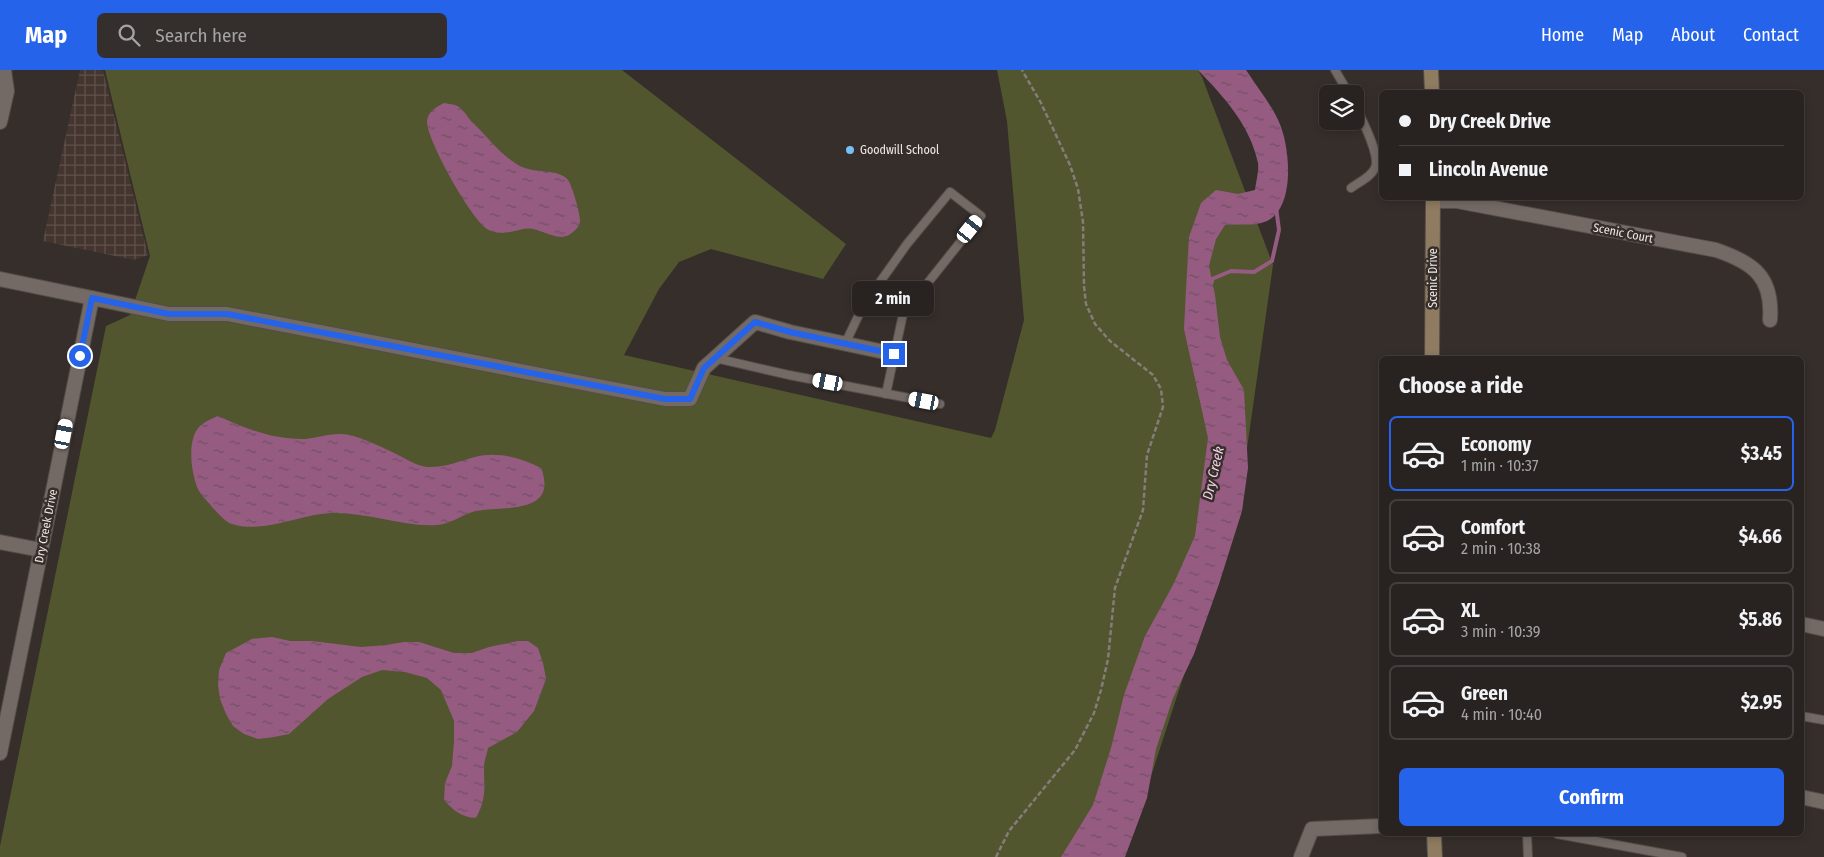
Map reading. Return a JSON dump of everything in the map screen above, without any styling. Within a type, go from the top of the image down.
[{"type":"main road","points":[[1431,70],[1432,90]]},
{"type":"main road","name":"Scenic Drive","points":[[1432,356],[1433,200]]},
{"type":"main road","points":[[1434,836],[1435,857]]},
{"type":"street","points":[[0,122],[7,91],[4,70]]},
{"type":"street","name":"Scenic Court","points":[[1442,200],[1467,203],[1716,250],[1733,256],[1748,263],[1766,283],[1770,298],[1770,320]]},
{"type":"street","points":[[0,280],[169,314],[227,314],[665,399],[690,399],[704,368],[755,322],[790,332],[894,354]]},
{"type":"street","name":"Dry Creek Drive","points":[[0,753],[92,298]]},
{"type":"street","points":[[0,542],[41,550]]},
{"type":"street","points":[[1804,625],[1824,629]]},
{"type":"street","points":[[1804,798],[1824,802]]},
{"type":"street","points":[[1301,857],[1312,829],[1379,826]]},
{"type":"lane","points":[[1336,70],[1344,85]]},
{"type":"lane","points":[[1351,188],[1375,170],[1377,161],[1364,123]]},
{"type":"lane","points":[[845,344],[863,306],[907,244],[950,192],[981,216],[903,314],[886,394]]},
{"type":"lane","points":[[715,358],[940,404]]},
{"type":"lane","points":[[1804,717],[1824,720]]},
{"type":"lane","points":[[1527,836],[1528,857]]},
{"type":"lane","points":[[1568,836],[1682,857]]},
{"type":"path","points":[[996,857],[1009,831],[1075,750],[1094,713],[1108,659],[1114,588],[1143,510],[1147,456],[1163,407],[1161,389],[1153,375],[1110,341],[1095,324],[1086,304],[1083,222],[1078,189],[1070,165],[1041,103],[1022,70]]},
{"type":"shaded area","points":[[80,70],[103,70],[148,255],[134,260],[43,241]]},
{"type":"green space","points":[[105,70],[622,70],[846,244],[823,279],[711,249],[679,262],[659,289],[624,355],[991,438],[995,430],[1024,320],[1007,121],[997,70],[1198,70],[1273,265],[1239,505],[1142,804],[1118,857],[0,857],[0,846],[106,326],[130,315],[150,256]]},
{"type":"water","points":[[1198,70],[1246,70],[1276,115],[1283,133],[1288,160],[1286,190],[1283,203],[1276,214],[1262,223],[1225,225],[1216,239],[1209,266],[1220,337],[1227,360],[1244,390],[1248,468],[1242,511],[1194,654],[1173,698],[1156,749],[1147,798],[1125,857],[1061,857],[1093,805],[1111,748],[1124,695],[1145,636],[1173,585],[1195,536],[1208,438],[1184,329],[1189,237],[1201,203],[1216,190],[1238,194],[1255,190],[1258,173],[1258,163],[1249,136],[1235,112]]},
{"type":"water","points":[[444,103],[460,108],[498,149],[517,164],[530,170],[559,174],[568,180],[574,193],[580,216],[576,230],[567,236],[561,237],[530,229],[500,233],[487,229],[471,210],[451,178],[441,160],[429,130],[427,121],[429,115]]},
{"type":"water","points":[[218,416],[248,429],[290,439],[307,439],[337,434],[350,435],[427,467],[446,465],[484,455],[509,456],[541,468],[544,483],[542,494],[535,501],[525,505],[513,508],[476,511],[448,523],[437,525],[411,524],[345,513],[320,514],[257,527],[232,524],[221,517],[201,494],[193,474],[191,456],[193,438],[196,431],[201,425]]},
{"type":"water","points":[[272,637],[290,641],[312,641],[361,647],[419,642],[454,653],[472,653],[489,647],[518,641],[528,641],[538,648],[546,679],[534,711],[517,732],[488,748],[484,765],[483,798],[476,818],[458,813],[444,800],[445,783],[452,766],[454,721],[441,690],[427,678],[405,672],[382,670],[362,677],[328,699],[289,734],[258,739],[244,734],[233,726],[220,699],[218,685],[219,670],[226,653],[252,639]]},
{"type":"waterway","name":"Dry Creek","points":[[1212,282],[1212,279],[1231,271],[1254,272],[1272,261],[1279,230],[1276,207]]},
{"type":"place","name":"Goodwill School","points":[[850,150]]},
{"type":"route","points":[[80,356],[92,298],[169,314],[227,314],[665,399],[690,399],[704,368],[755,322],[790,332],[894,354]]}]
